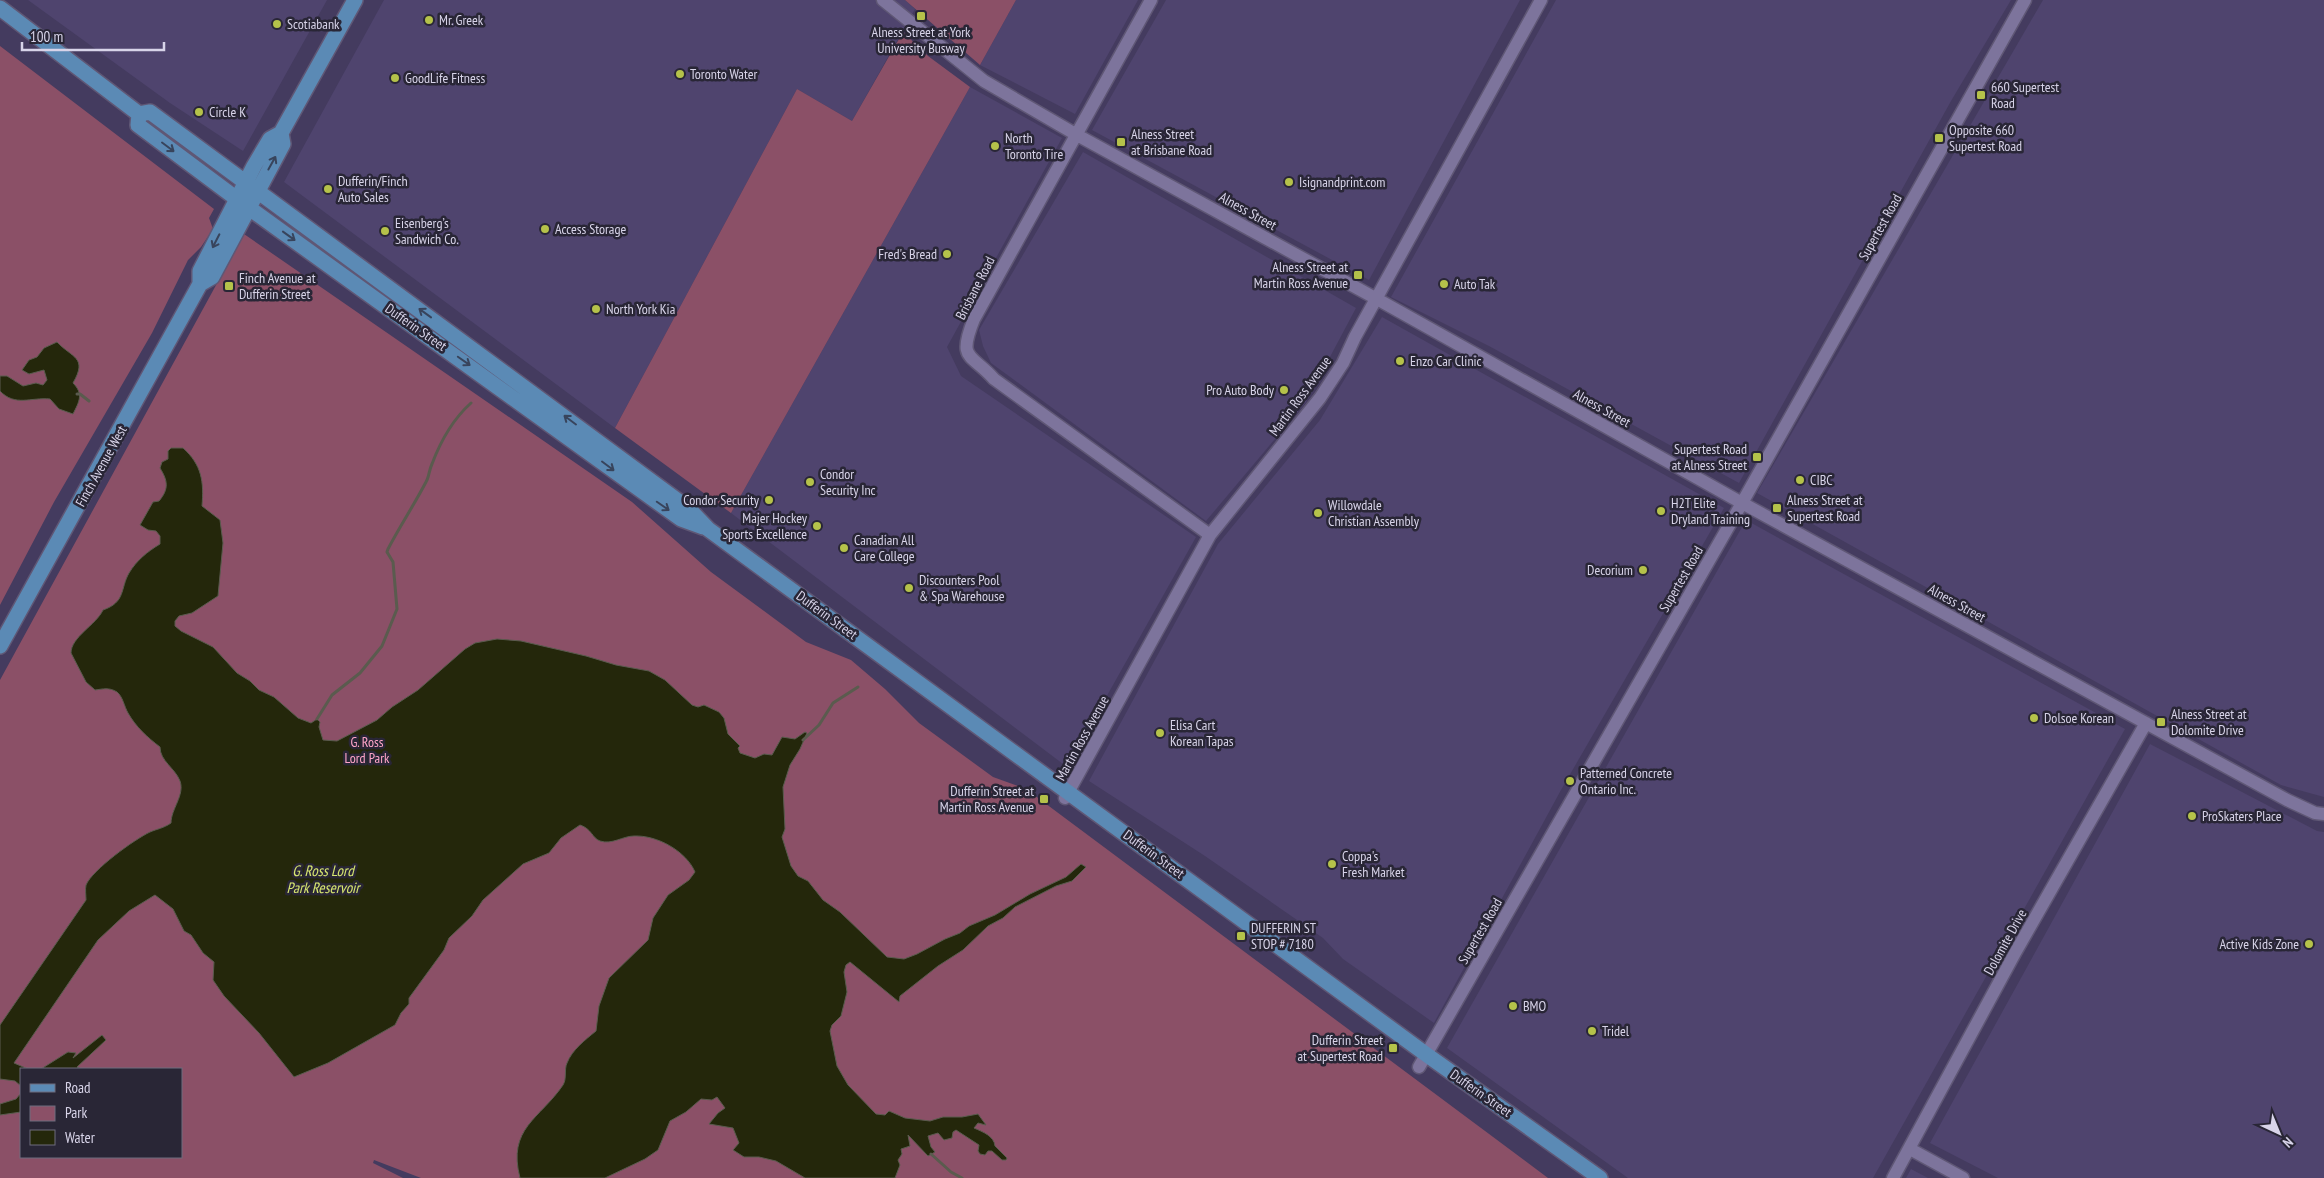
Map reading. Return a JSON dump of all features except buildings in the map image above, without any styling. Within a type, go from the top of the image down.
[{"type":"main road","name":"Finch Avenue West","points":[[0,646],[200,284],[200,271],[244,183],[270,139],[281,133],[355,0]]},
{"type":"main road","name":"Dufferin Street","points":[[0,8],[138,114],[150,112],[256,192],[532,391],[689,508],[708,529],[1423,1061],[1600,1178]]},
{"type":"main road","name":"Dufferin Street","points":[[138,114],[138,125],[249,208],[681,519],[708,529]]},
{"type":"main road","name":"Finch Avenue West","points":[[200,284],[212,277],[283,144],[281,133]]},
{"type":"street","name":"Alness Street","points":[[883,0],[984,81],[1077,135],[1377,299],[1742,503],[2287,800],[2315,813],[2324,814]]},
{"type":"street","name":"Brisbane Road","points":[[1151,0],[974,319],[969,332],[966,350],[972,361],[986,370],[994,379],[1210,535]]},
{"type":"street","name":"Martin Ross Avenue","points":[[1067,795],[1210,535],[1320,398],[1343,363],[1541,0]]},
{"type":"street","name":"Supertest Road","points":[[1423,1061],[1742,503],[2025,0]]},
{"type":"street","name":"Dolomite Drive","points":[[1893,1178],[2015,953],[2146,723]]},
{"type":"street","points":[[1910,1149],[1963,1178]]},
{"type":"shaded area","points":[[28,0],[327,0],[243,151],[170,103]]},
{"type":"shaded area","points":[[384,0],[905,0],[915,9],[852,121],[797,89],[615,428],[284,182]]},
{"type":"shaded area","points":[[1016,0],[1138,0],[1075,114],[980,65]]},
{"type":"shaded area","points":[[1166,0],[1520,0],[1369,280],[1092,130]]},
{"type":"shaded area","points":[[1556,0],[2011,0],[1951,101],[1739,483],[1489,346],[1391,297]]},
{"type":"shaded area","points":[[2043,0],[2324,0],[2324,797],[2281,785],[1757,493]]},
{"type":"shaded area","points":[[970,87],[1062,138],[947,347],[961,376],[1196,537],[1067,767],[731,513]]},
{"type":"shaded area","points":[[1083,152],[1356,308],[1306,402],[1206,521],[991,363],[983,346],[979,330]]},
{"type":"shaded area","points":[[1382,317],[1724,508],[1561,790],[1434,1023],[1343,959],[1323,938],[1205,856],[1089,781],[1218,544],[1320,420]]},
{"type":"shaded area","points":[[1746,520],[2125,729],[1873,1178],[1628,1178],[1447,1048]]},
{"type":"shaded area","points":[[2150,744],[2317,831],[2324,832],[2324,1178],[1998,1178],[1930,1143]]},
{"type":"shaded area","points":[[1911,1169],[1928,1178],[1906,1178]]},
{"type":"green space","points":[[905,0],[1016,0],[980,65]]},
{"type":"green space","points":[[903,32],[928,56],[970,87],[731,513],[615,428],[797,89],[852,121]]},
{"type":"green space","points":[[0,46],[214,209],[209,218],[213,229],[201,247],[188,260],[152,333],[54,502],[0,605]]},
{"type":"green space","name":"G. Ross Lord Park","points":[[244,234],[632,502],[711,572],[806,642],[851,660],[885,689],[919,723],[993,777],[1026,789],[1548,1178],[421,1178],[374,1160],[373,1163],[403,1178],[0,1178],[0,680]]},
{"type":"water","points":[[57,342],[73,355],[78,363],[79,368],[73,383],[78,391],[79,398],[73,414],[59,409],[50,399],[17,400],[11,399],[0,391],[0,376],[7,376],[23,386],[36,383],[43,385],[47,380],[44,370],[29,374],[22,370],[29,360],[37,357],[44,348]]},
{"type":"water","name":"G. Ross Lord Park Reservoir","points":[[171,448],[183,448],[198,467],[203,489],[202,506],[220,520],[223,543],[218,596],[192,613],[179,616],[175,621],[175,626],[213,647],[237,673],[250,681],[259,690],[274,697],[298,718],[311,723],[317,719],[320,722],[319,727],[323,740],[337,741],[377,720],[392,707],[418,690],[465,649],[475,643],[497,639],[521,641],[616,665],[649,671],[665,680],[692,705],[698,707],[704,705],[719,712],[724,718],[728,734],[740,746],[738,748],[740,753],[755,758],[764,754],[772,755],[782,737],[795,739],[805,732],[807,733],[790,765],[783,787],[785,829],[782,837],[791,866],[798,876],[808,881],[823,900],[840,912],[887,957],[904,959],[917,954],[1066,877],[1081,864],[1086,867],[1072,881],[1056,886],[1015,907],[1003,918],[988,926],[963,950],[938,966],[900,996],[899,1002],[850,962],[846,965],[844,972],[847,992],[841,1016],[832,1025],[830,1031],[837,1066],[848,1085],[876,1114],[885,1115],[889,1111],[905,1118],[930,1121],[943,1117],[962,1117],[978,1114],[986,1125],[978,1123],[974,1128],[993,1140],[995,1146],[1007,1158],[1006,1160],[1002,1160],[992,1151],[988,1151],[985,1155],[980,1154],[978,1151],[979,1145],[956,1130],[953,1132],[952,1138],[944,1140],[938,1133],[928,1136],[931,1147],[935,1152],[928,1156],[908,1135],[910,1146],[901,1149],[902,1154],[898,1160],[900,1165],[895,1178],[805,1178],[776,1161],[759,1157],[744,1157],[733,1150],[739,1143],[733,1128],[709,1124],[725,1108],[717,1097],[712,1100],[701,1099],[686,1112],[670,1121],[658,1150],[645,1159],[605,1178],[520,1178],[517,1161],[518,1147],[522,1136],[536,1116],[563,1085],[569,1058],[596,1031],[599,1006],[609,978],[648,940],[653,918],[668,895],[689,880],[695,872],[685,857],[661,841],[643,836],[634,836],[604,842],[597,840],[587,829],[580,825],[561,838],[549,853],[523,864],[483,900],[472,916],[449,938],[444,950],[409,998],[409,1004],[401,1013],[395,1025],[328,1063],[294,1077],[259,1033],[224,996],[213,980],[214,962],[203,953],[191,935],[184,931],[173,909],[155,895],[129,911],[98,940],[14,1063],[26,1068],[20,1068],[20,1085],[15,1081],[0,1079],[0,1025],[86,900],[86,885],[96,871],[135,841],[171,823],[181,792],[178,776],[162,756],[160,747],[146,736],[135,723],[128,713],[121,696],[114,690],[95,690],[86,682],[71,653],[72,647],[79,636],[95,621],[103,610],[119,599],[126,579],[135,564],[160,544],[160,536],[156,531],[148,530],[140,525],[153,502],[159,501],[166,489],[165,477],[160,468],[162,462],[168,459],[168,451]]},
{"type":"water","points":[[102,1035],[106,1040],[77,1067],[80,1068],[43,1068],[68,1052],[76,1053],[73,1058]]},
{"type":"water","points":[[20,1094],[20,1112],[0,1115],[0,1104],[16,1099]]},
{"type":"waterway","points":[[77,394],[80,394],[89,401]]},
{"type":"waterway","points":[[317,719],[332,695],[360,673],[382,646],[397,609],[393,562],[387,552],[388,549],[427,480],[443,439],[458,416],[471,403]]},
{"type":"waterway","points":[[803,740],[819,725],[833,703],[858,687]]},
{"type":"waterway","points":[[931,1154],[951,1172],[962,1178]]},
{"type":"place","name":"Alness Street at York University Busway","points":[[921,16]]},
{"type":"place","name":"Mr. Greek","points":[[429,20]]},
{"type":"place","name":"Scotiabank","points":[[277,24]]},
{"type":"place","name":"Toronto Water","points":[[680,74]]},
{"type":"place","name":"GoodLife Fitness","points":[[395,78]]},
{"type":"place","name":"660 Supertest Road","points":[[1981,95]]},
{"type":"place","name":"Circle K","points":[[199,112]]},
{"type":"place","name":"Opposite 660 Supertest Road","points":[[1939,138]]},
{"type":"place","name":"Alness Street at Brisbane Road","points":[[1121,142]]},
{"type":"place","name":"North Toronto Tire","points":[[995,146]]},
{"type":"place","name":"Isignandprint.com","points":[[1289,182]]},
{"type":"place","name":"Dufferin/Finch Auto Sales","points":[[328,189]]},
{"type":"place","name":"Access Storage","points":[[545,229]]},
{"type":"place","name":"Eisenberg’s Sandwich Co.","points":[[385,231]]},
{"type":"place","name":"Fred's Bread","points":[[947,254]]},
{"type":"place","name":"Alness Street at Martin Ross Avenue","points":[[1358,275]]},
{"type":"place","name":"Auto Tak","points":[[1444,284]]},
{"type":"place","name":"Finch Avenue at Dufferin Street","points":[[229,286]]},
{"type":"place","name":"North York Kia","points":[[596,309]]},
{"type":"place","name":"Enzo Car Clinic","points":[[1400,361]]},
{"type":"place","name":"Pro Auto Body","points":[[1284,390]]},
{"type":"place","name":"Supertest Road at Alness Street","points":[[1757,457]]},
{"type":"place","name":"CIBC","points":[[1800,480]]},
{"type":"place","name":"Condor Security Inc","points":[[810,482]]},
{"type":"place","name":"Condor Security","points":[[769,500]]},
{"type":"place","name":"Alness Street at Supertest Road","points":[[1777,508]]},
{"type":"place","name":"H2T Elite Dryland Training","points":[[1661,511]]},
{"type":"place","name":"Willowdale Christian Assembly","points":[[1318,513]]},
{"type":"place","name":"Majer Hockey Sports Excellence","points":[[817,526]]},
{"type":"place","name":"Canadian All Care College","points":[[844,548]]},
{"type":"place","name":"Decorium","points":[[1643,570]]},
{"type":"place","name":"Discounters Pool & Spa Warehouse","points":[[909,588]]},
{"type":"place","name":"Dolsoe Korean","points":[[2034,718]]},
{"type":"place","name":"Alness Street at Dolomite Drive","points":[[2161,722]]},
{"type":"place","name":"Elisa Cart Korean Tapas","points":[[1160,733]]},
{"type":"place","name":"Patterned Concrete Ontario Inc.","points":[[1570,781]]},
{"type":"place","name":"Dufferin Street at Martin Ross Avenue","points":[[1044,799]]},
{"type":"place","name":"ProSkaters Place","points":[[2192,816]]},
{"type":"place","name":"Coppa's Fresh Market","points":[[1332,864]]},
{"type":"place","name":"DUFFERIN ST STOP # 7180","points":[[1241,936]]},
{"type":"place","name":"Active Kids Zone","points":[[2309,944]]},
{"type":"place","name":"BMO","points":[[1513,1006]]},
{"type":"place","name":"Tridel","points":[[1592,1031]]},
{"type":"place","name":"Dufferin Street at Supertest Road","points":[[1393,1048]]}]
